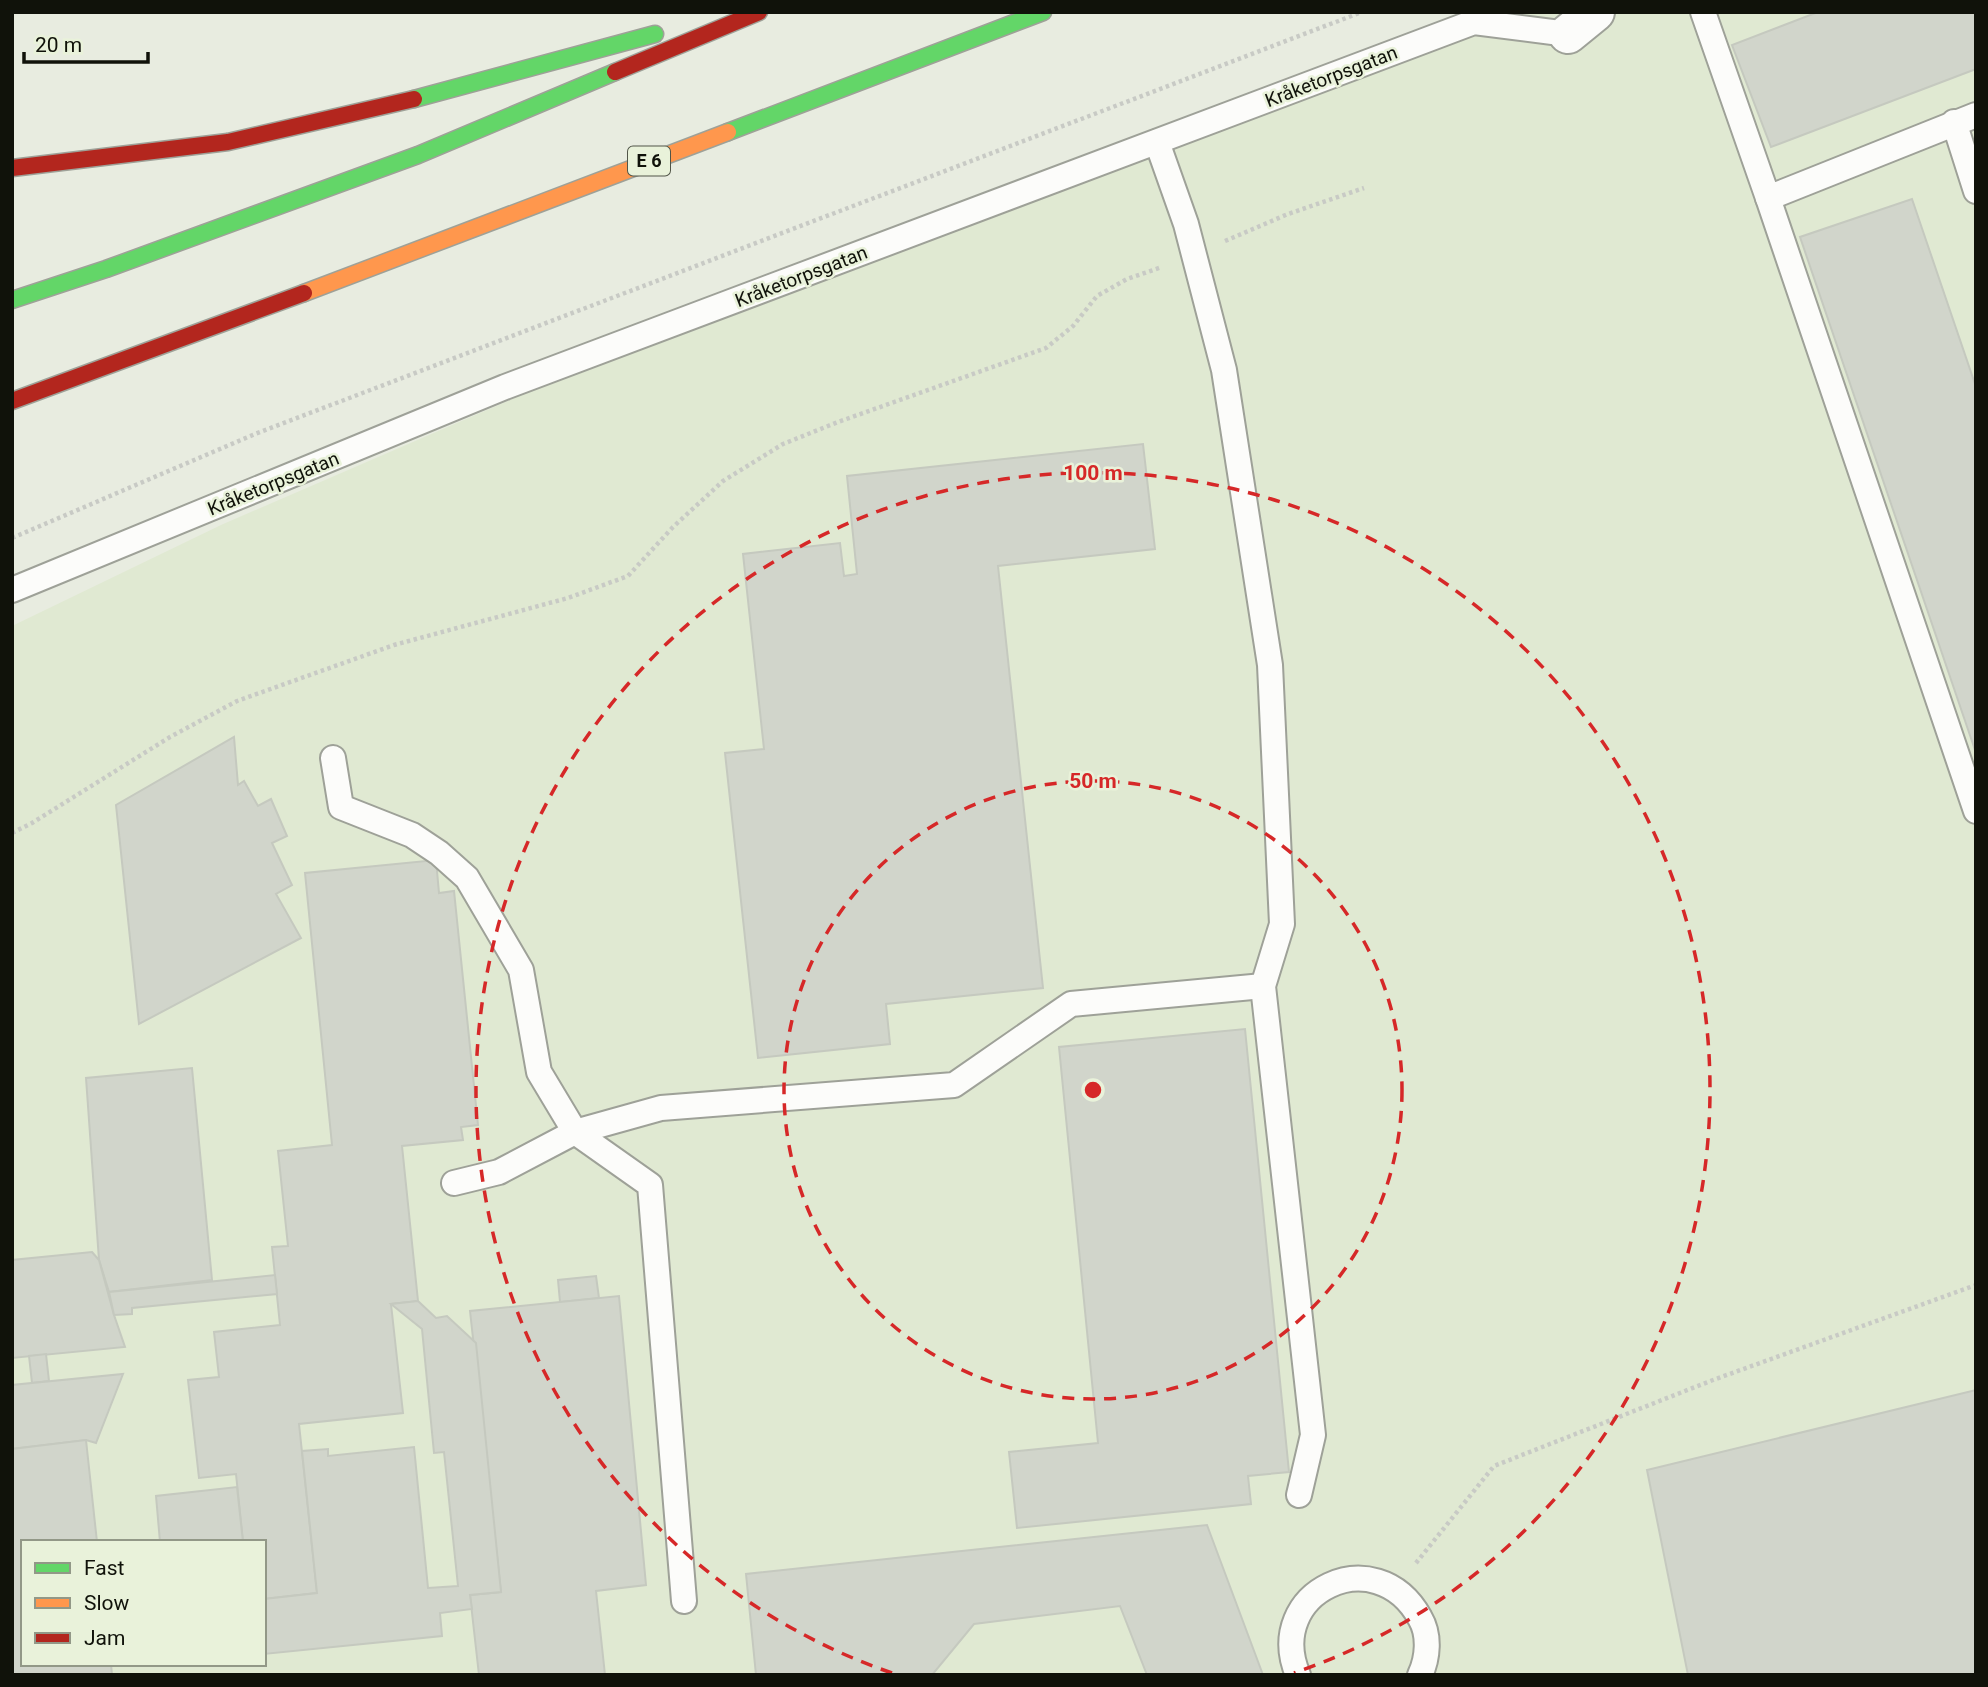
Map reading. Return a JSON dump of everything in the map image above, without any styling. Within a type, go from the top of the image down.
[{"type":"highway","points":[[12,168],[228,142],[422,97],[734,12]]},
{"type":"highway","points":[[12,300],[106,270],[418,156],[758,12]]},
{"type":"highway","name":"E 6","points":[[12,399],[256,311],[1043,12]]},
{"type":"lane","points":[[1703,12],[1976,811]]},
{"type":"lane","name":"Kråketorpsgatan","points":[[12,590],[505,387],[1474,22],[1582,23]]},
{"type":"lane","points":[[1768,198],[1965,119],[1976,191]]},
{"type":"lane","points":[[1157,142],[1186,224],[1224,370],[1270,665],[1282,924],[1263,986],[1313,1435],[1299,1494]]},
{"type":"lane","points":[[333,758],[341,807],[412,835],[439,853],[467,878],[521,971],[539,1072],[575,1132],[650,1185],[684,1601]]},
{"type":"lane","points":[[454,1182],[499,1172],[575,1132],[661,1108],[954,1085],[1071,1004],[1263,986]]},
{"type":"lane","points":[[1298,1675],[1292,1660],[1291,1638],[1297,1616],[1311,1597],[1329,1584],[1352,1578],[1374,1579],[1395,1588],[1412,1603],[1423,1623],[1427,1645],[1420,1675]]},
{"type":"path","points":[[12,538],[255,434],[1362,12]]},
{"type":"path","points":[[12,833],[170,737],[237,701],[394,645],[568,598],[628,576],[673,527],[723,481],[783,444],[1046,348],[1073,327],[1097,296],[1127,279],[1288,214],[1364,188]]},
{"type":"path","points":[[1395,1588],[1494,1466],[1713,1380],[1976,1285]]},
{"type":"shaded area","points":[[1493,12],[1976,12],[1976,1675],[12,1675],[12,626],[221,525],[801,274]]},
{"type":"building","points":[[1818,12],[1976,12],[1976,69],[1771,147],[1732,45]]},
{"type":"building","points":[[1912,199],[1976,387],[1976,753],[1800,237]]},
{"type":"building","points":[[1143,444],[1155,549],[998,566],[1043,988],[886,1004],[890,1044],[758,1058],[725,753],[764,749],[743,554],[840,543],[844,576],[857,574],[847,476]]},
{"type":"building","points":[[234,737],[238,785],[244,781],[258,806],[271,799],[287,836],[272,843],[292,885],[276,894],[301,938],[139,1024],[116,805]]},
{"type":"building","points":[[436,860],[439,893],[454,891],[478,1125],[461,1127],[463,1140],[402,1146],[418,1301],[391,1304],[403,1413],[299,1424],[317,1593],[266,1599],[266,1540],[243,1540],[236,1474],[199,1478],[188,1380],[219,1377],[214,1332],[280,1325],[272,1247],[288,1246],[278,1151],[332,1145],[305,873]]},
{"type":"building","points":[[1245,1029],[1289,1472],[1248,1476],[1251,1504],[1017,1528],[1009,1452],[1098,1443],[1059,1047]]},
{"type":"building","points":[[192,1068],[212,1280],[109,1292],[99,1260],[86,1078]]},
{"type":"building","points":[[92,1252],[99,1260],[125,1347],[12,1358],[12,1260]]},
{"type":"building","points":[[275,1275],[277,1294],[132,1308],[132,1314],[114,1315],[109,1292]]},
{"type":"building","points":[[596,1276],[599,1298],[560,1302],[558,1280]]},
{"type":"building","points":[[619,1296],[646,1585],[596,1591],[605,1675],[479,1675],[470,1595],[501,1592],[470,1311]]},
{"type":"building","points":[[418,1301],[436,1318],[447,1316],[476,1343],[501,1592],[470,1595],[472,1609],[440,1613],[442,1636],[266,1654],[266,1599],[317,1593],[302,1451],[328,1449],[328,1456],[414,1447],[428,1588],[458,1586],[444,1452],[434,1453],[422,1329],[391,1304]]},
{"type":"building","points":[[46,1354],[49,1381],[32,1383],[29,1356]]},
{"type":"building","points":[[123,1374],[96,1443],[86,1440],[12,1449],[12,1385]]},
{"type":"building","points":[[1976,1390],[1976,1675],[1688,1675],[1647,1470]]},
{"type":"building","points":[[86,1440],[97,1540],[21,1540],[21,1666],[111,1666],[112,1675],[13,1675],[12,1449]]},
{"type":"building","points":[[237,1487],[243,1540],[160,1540],[156,1496]]},
{"type":"building","points":[[1207,1525],[1263,1675],[1147,1675],[1120,1606],[974,1624],[932,1675],[756,1675],[746,1574]]},
{"type":"traffic: fast","points":[[728,132],[1043,12]]},
{"type":"traffic: fast","points":[[414,99],[655,34]]},
{"type":"traffic: fast","points":[[12,300],[106,269],[418,155],[615,72]]},
{"type":"traffic: slow","points":[[304,293],[728,132]]},
{"type":"traffic: jam","points":[[615,72],[759,12]]},
{"type":"traffic: jam","points":[[12,168],[228,142],[414,99]]},
{"type":"traffic: jam","points":[[12,401],[304,293]]}]
